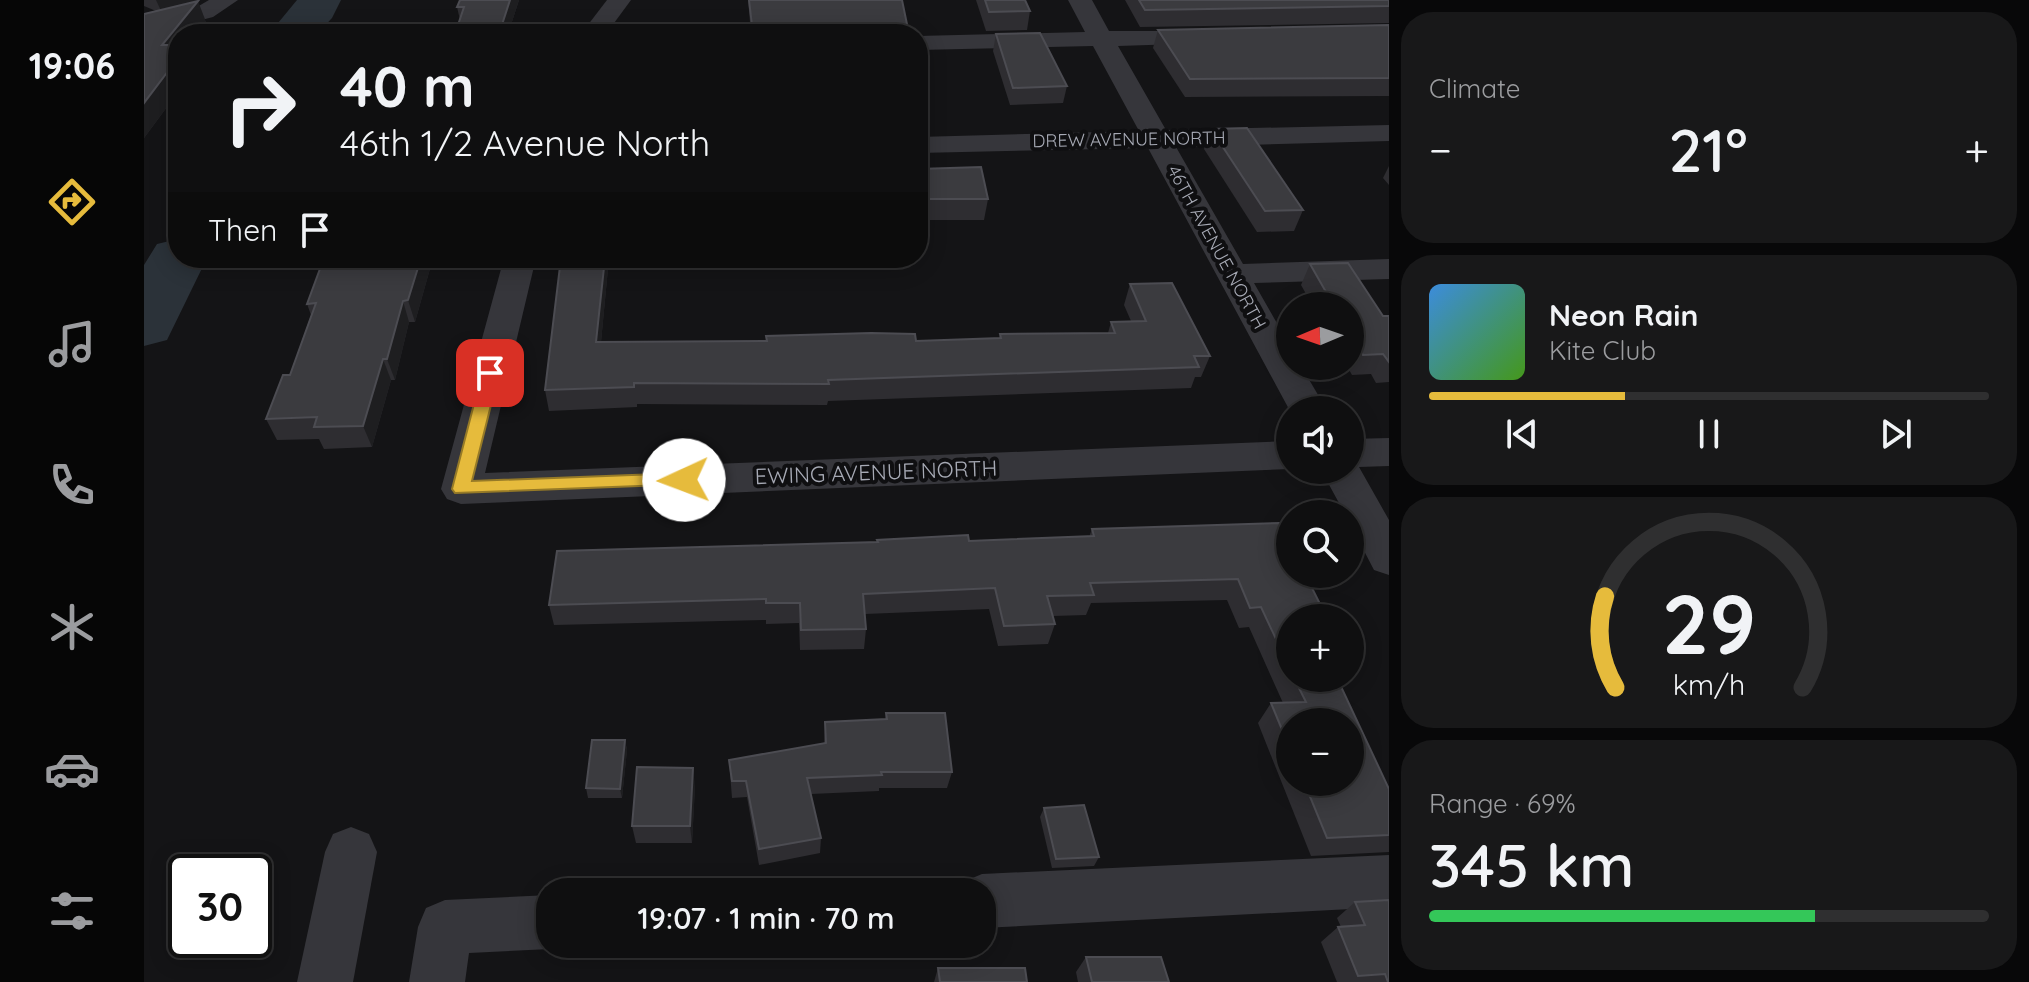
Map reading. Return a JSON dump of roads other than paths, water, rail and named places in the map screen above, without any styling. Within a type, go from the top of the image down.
[{"type":"street","points":[[144,28],[205,12],[226,0]]},
{"type":"street","points":[[601,24],[619,0]]},
{"type":"street","name":"46TH AVENUE NORTH","points":[[1080,0],[1300,396]]},
{"type":"street","points":[[928,43],[1237,35]]},
{"type":"street","name":"DREW AVENUE NORTH","points":[[928,145],[1389,133]]},
{"type":"street","name":"EWING AVENUE NORTH","points":[[517,268],[461,489],[1276,456]]},
{"type":"street","points":[[1232,274],[1389,269]]},
{"type":"street","points":[[1364,453],[1389,452]]},
{"type":"street","points":[[1349,484],[1389,558]]},
{"type":"street","points":[[325,982],[351,852]]},
{"type":"street","points":[[996,900],[1389,881]]},
{"type":"street","points":[[437,982],[445,927],[536,923]]},
{"type":"waterway","points":[[302,24],[316,9],[319,0]]},
{"type":"waterway","points":[[144,326],[173,268]]}]
